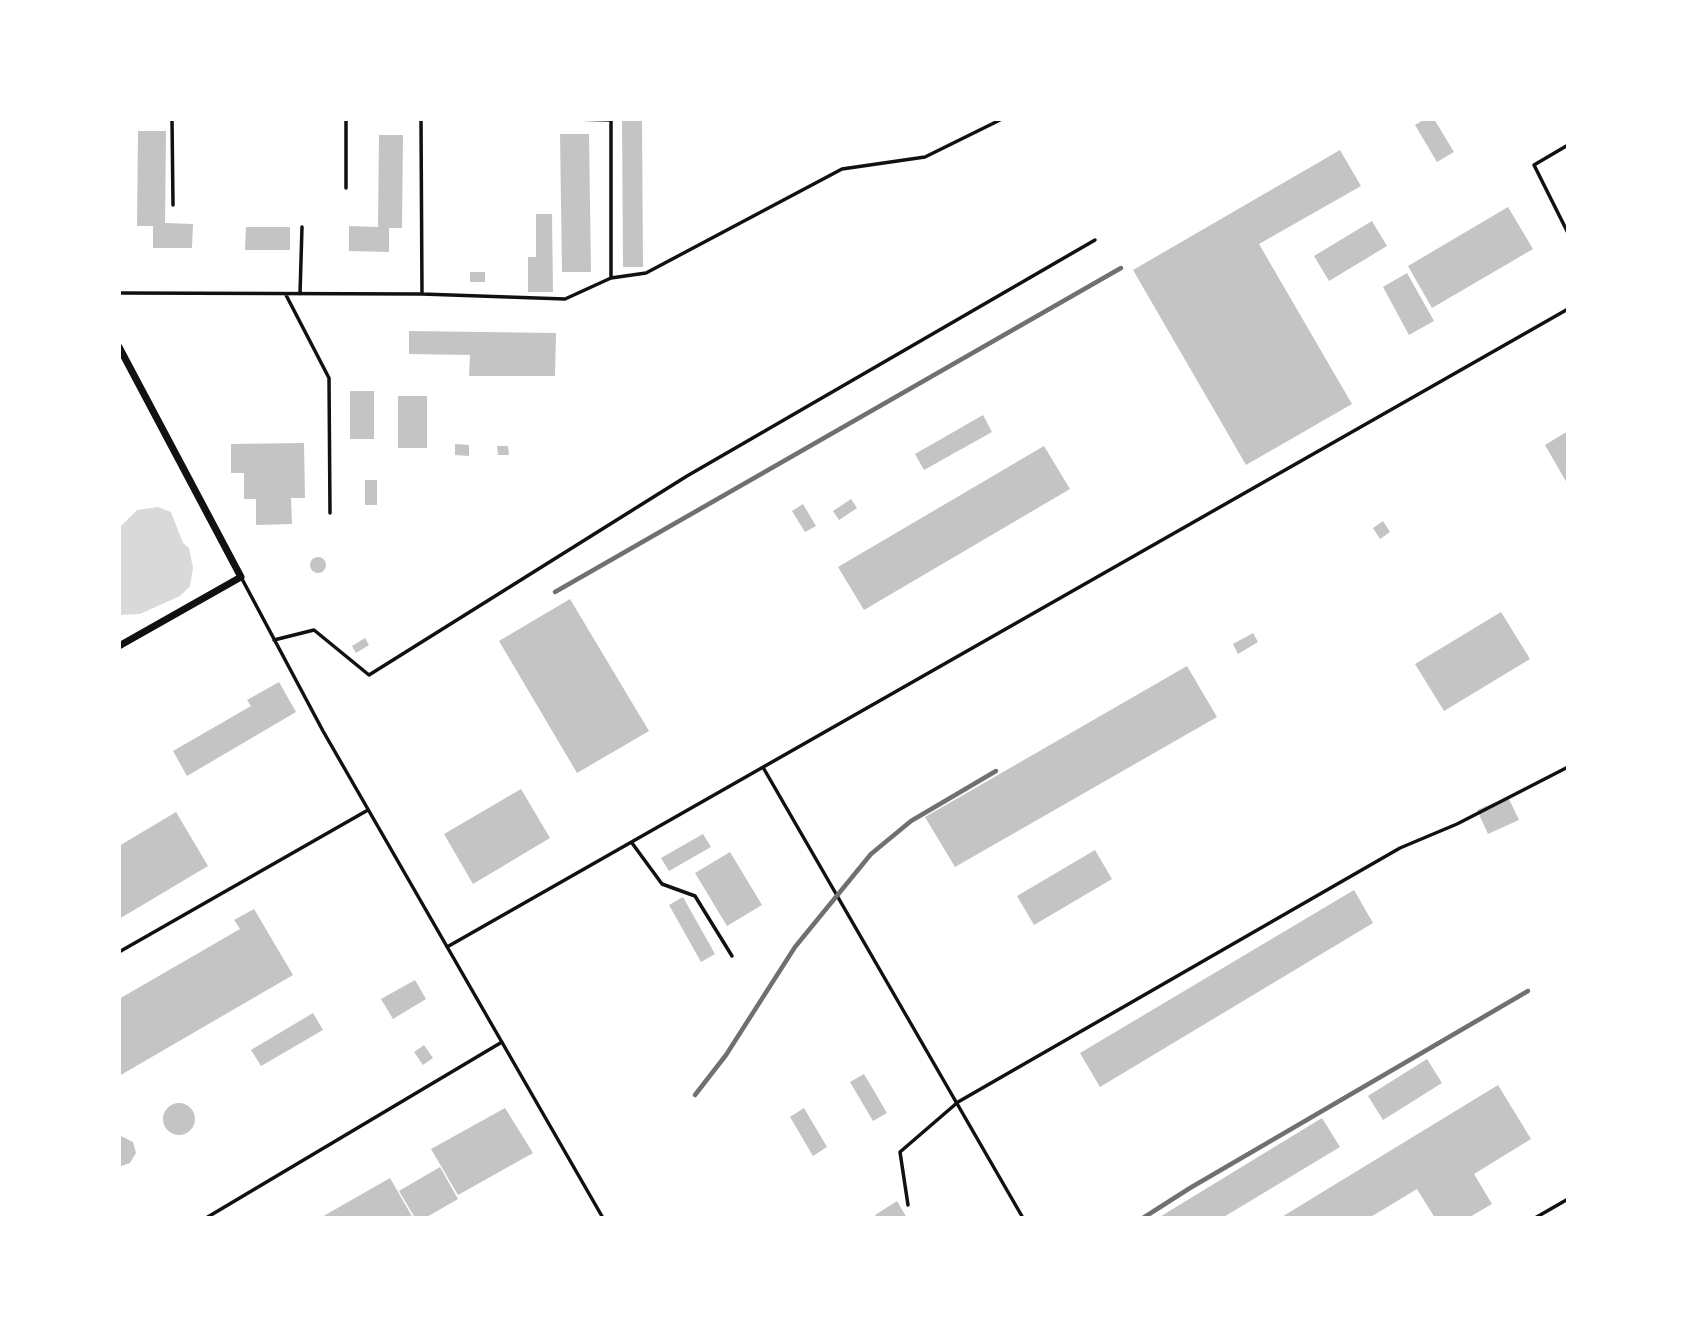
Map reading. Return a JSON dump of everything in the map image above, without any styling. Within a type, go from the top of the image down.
[{"type":"street","points":[[119,347],[241,577],[119,646]]},
{"type":"lane","points":[[173,119],[173,205]]},
{"type":"lane","points":[[346,119],[346,188]]},
{"type":"lane","points":[[421,119],[422,294]]},
{"type":"lane","points":[[572,119],[611,120],[611,278]]},
{"type":"lane","points":[[119,293],[422,294],[565,299],[611,278],[646,274],[842,169],[925,157],[1002,119]]},
{"type":"lane","points":[[1568,145],[1534,165],[1568,233]]},
{"type":"lane","points":[[300,294],[302,227]]},
{"type":"lane","points":[[274,640],[314,630],[369,675],[687,476],[1095,240]]},
{"type":"lane","points":[[286,295],[330,378],[330,513]]},
{"type":"lane","points":[[447,947],[1568,309]]},
{"type":"lane","points":[[241,577],[368,810],[603,1218]]},
{"type":"lane","points":[[908,1205],[900,1152],[958,1102],[1400,848],[1457,824],[1568,766]]},
{"type":"lane","points":[[764,769],[1023,1218]]},
{"type":"lane","points":[[119,952],[368,810]]},
{"type":"lane","points":[[632,843],[662,884],[695,896],[732,956]]},
{"type":"lane","points":[[206,1218],[502,1042]]},
{"type":"lane","points":[[1535,1218],[1568,1199]]},
{"type":"shaded area","points":[[158,507],[171,512],[183,543],[189,548],[193,568],[190,586],[180,596],[140,614],[119,615],[119,528],[137,510]]},
{"type":"building","points":[[622,119],[642,119],[643,267],[623,267]]},
{"type":"building","points":[[1425,119],[1434,119],[1454,152],[1437,162],[1415,125]]},
{"type":"building","points":[[138,131],[166,131],[165,223],[193,224],[192,248],[153,248],[153,226],[137,226]]},
{"type":"building","points":[[560,134],[589,134],[591,272],[562,272]]},
{"type":"building","points":[[379,135],[403,135],[402,228],[389,228],[389,252],[349,251],[349,226],[378,227]]},
{"type":"building","points":[[1340,150],[1361,186],[1259,244],[1352,404],[1246,465],[1133,270]]},
{"type":"building","points":[[1508,207],[1533,249],[1432,308],[1408,266]]},
{"type":"building","points":[[536,214],[552,214],[553,292],[528,292],[528,257],[536,257]]},
{"type":"building","points":[[1372,221],[1387,246],[1329,281],[1314,256]]},
{"type":"building","points":[[246,227],[290,227],[290,250],[245,250]]},
{"type":"building","points":[[470,272],[485,272],[485,282],[470,282]]},
{"type":"building","points":[[1407,273],[1434,321],[1409,335],[1383,287]]},
{"type":"building","points":[[409,331],[556,333],[555,376],[469,376],[470,355],[409,354]]},
{"type":"building","points":[[350,391],[374,391],[374,439],[350,439]]},
{"type":"building","points":[[398,396],[427,396],[427,448],[398,448]]},
{"type":"building","points":[[983,415],[992,432],[924,470],[915,454]]},
{"type":"building","points":[[1568,431],[1568,485],[1545,445]]},
{"type":"building","points":[[304,443],[305,498],[291,498],[292,524],[256,525],[256,499],[244,499],[244,473],[231,473],[231,444]]},
{"type":"building","points":[[455,444],[469,445],[469,456],[455,455]]},
{"type":"building","points":[[497,446],[508,446],[509,455],[498,455]]},
{"type":"building","points":[[1044,446],[1070,489],[864,610],[838,567]]},
{"type":"building","points":[[365,480],[377,480],[377,505],[365,505]]},
{"type":"building","points":[[851,499],[857,508],[839,520],[833,511]]},
{"type":"building","points":[[803,504],[816,526],[805,532],[792,511]]},
{"type":"building","points":[[1383,521],[1390,532],[1380,539],[1373,528]]},
{"type":"building","points":[[318,557],[324,559],[324,571],[318,573],[312,571],[310,565],[312,559]]},
{"type":"building","points":[[570,599],[649,731],[577,773],[499,641]]},
{"type":"building","points":[[1501,612],[1530,659],[1444,711],[1415,664]]},
{"type":"building","points":[[1253,633],[1258,642],[1238,654],[1233,644]]},
{"type":"building","points":[[365,638],[369,645],[356,653],[352,646]]},
{"type":"building","points":[[1187,666],[1217,717],[955,867],[925,817]]},
{"type":"building","points":[[279,682],[296,712],[187,776],[173,751],[251,706],[247,700]]},
{"type":"building","points":[[521,789],[550,838],[473,884],[444,834]]},
{"type":"building","points":[[1508,797],[1519,820],[1488,834],[1477,810]]},
{"type":"building","points":[[176,812],[208,866],[119,919],[119,846]]},
{"type":"building","points":[[703,834],[711,847],[669,871],[661,858]]},
{"type":"building","points":[[1095,850],[1112,879],[1034,925],[1017,896]]},
{"type":"building","points":[[730,852],[762,905],[727,926],[695,873]]},
{"type":"building","points":[[1354,890],[1373,923],[1100,1087],[1080,1053]]},
{"type":"building","points":[[683,897],[715,954],[701,962],[669,905]]},
{"type":"building","points":[[254,909],[293,975],[119,1076],[119,999],[240,929],[234,920]]},
{"type":"building","points":[[415,980],[426,999],[393,1019],[381,999]]},
{"type":"building","points":[[313,1013],[323,1030],[261,1066],[251,1050]]},
{"type":"building","points":[[424,1045],[433,1058],[423,1065],[414,1052]]},
{"type":"building","points":[[1427,1059],[1442,1083],[1383,1120],[1368,1096]]},
{"type":"building","points":[[864,1074],[887,1113],[873,1121],[850,1082]]},
{"type":"building","points":[[1498,1085],[1531,1139],[1474,1174],[1492,1204],[1468,1218],[1435,1218],[1417,1189],[1369,1218],[1280,1218]]},
{"type":"building","points":[[179,1103],[190,1108],[195,1119],[190,1130],[179,1135],[168,1130],[163,1119],[168,1108]]},
{"type":"building","points":[[505,1108],[533,1153],[458,1195],[431,1149]]},
{"type":"building","points":[[804,1108],[827,1147],[813,1156],[790,1117]]},
{"type":"building","points":[[1322,1118],[1340,1147],[1222,1218],[1158,1218]]},
{"type":"building","points":[[119,1135],[133,1142],[136,1153],[130,1163],[119,1167]]},
{"type":"building","points":[[440,1167],[458,1199],[425,1218],[415,1218],[399,1191]]},
{"type":"building","points":[[390,1178],[413,1218],[320,1218]]},
{"type":"building","points":[[897,1201],[907,1218],[877,1218],[875,1215]]},
{"type":"railway","points":[[555,592],[1121,268]]},
{"type":"railway","points":[[695,1095],[726,1055],[795,947],[871,854],[911,821],[996,771]]},
{"type":"railway","points":[[1143,1218],[1528,991]]}]
